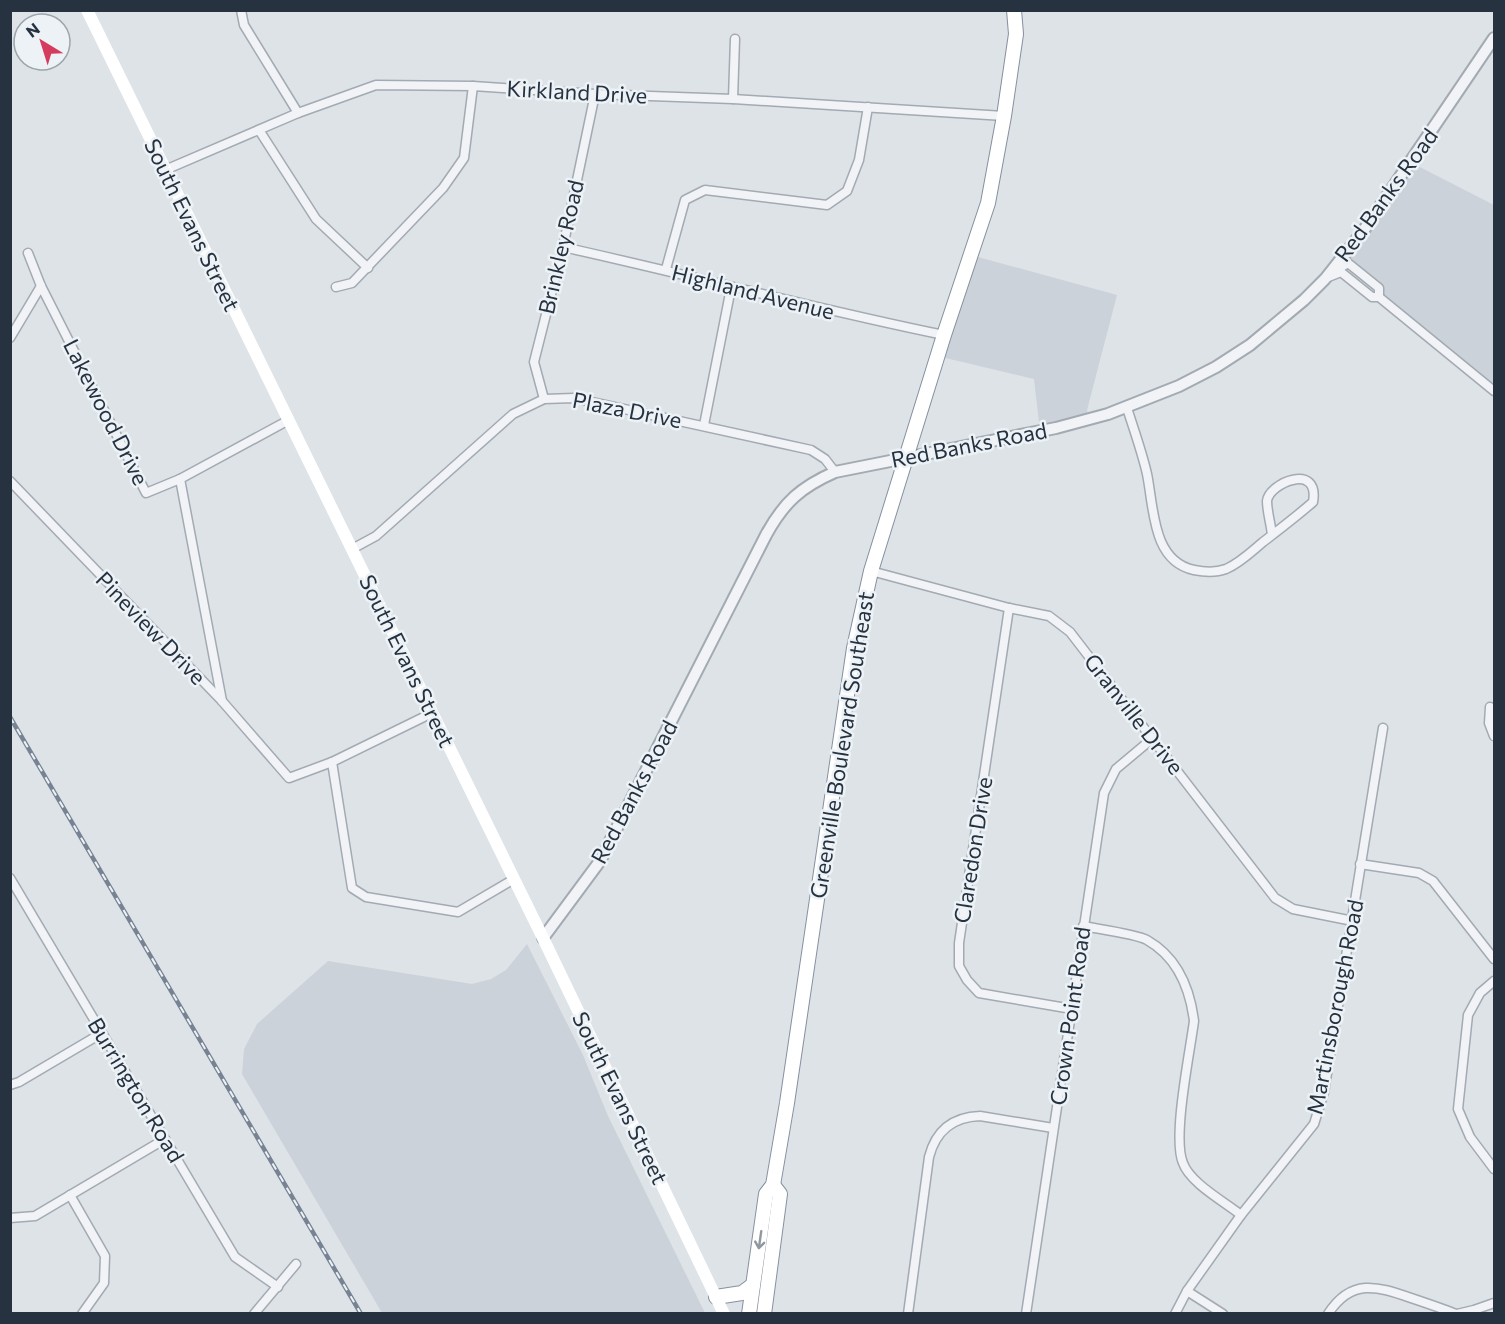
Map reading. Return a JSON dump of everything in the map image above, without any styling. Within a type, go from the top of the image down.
[{"type":"highway","name":"Greenville Boulevard Southeast","points":[[764,1314],[780,1194],[773,1185],[851,668],[871,571],[988,202],[1016,34],[1014,10]]},
{"type":"highway","points":[[749,1314],[766,1194],[773,1185]]},
{"type":"highway","points":[[716,1297],[742,1293],[753,1285]]},
{"type":"main road","name":"South Evans Street","points":[[87,10],[543,938],[724,1314]]},
{"type":"street","points":[[241,10],[244,25],[298,113]]},
{"type":"street","name":"Red Banks Road","points":[[543,938],[600,861],[774,521],[797,493],[815,480],[835,472],[1056,428],[1127,408],[1179,386],[1216,367],[1250,345],[1304,300],[1325,279],[1370,221],[1494,38]]},
{"type":"street","points":[[733,99],[735,39]]},
{"type":"street","name":"Kirkland Drive","points":[[165,170],[298,113],[376,85],[473,86],[1004,116]]},
{"type":"street","points":[[336,287],[352,283],[368,268],[443,188],[464,158],[473,86]]},
{"type":"street","name":"Brinkley Road","points":[[544,399],[534,362],[563,247],[595,94]]},
{"type":"street","points":[[666,269],[685,200],[705,190],[827,205],[847,191],[859,160],[868,107]]},
{"type":"street","points":[[259,130],[316,219],[368,268]]},
{"type":"street","name":"Highland Avenue","points":[[563,247],[666,269],[731,288],[837,313],[944,335]]},
{"type":"street","name":"Lakewood Drive","points":[[28,253],[41,286],[146,493],[180,479],[287,421]]},
{"type":"street","points":[[1325,279],[1348,263],[1379,288],[1379,297],[1494,391]]},
{"type":"street","points":[[10,338],[41,286]]},
{"type":"street","points":[[704,425],[731,288]]},
{"type":"street","name":"Plaza Drive","points":[[352,549],[376,536],[513,414],[544,399],[574,398],[811,450],[825,459],[835,472]]},
{"type":"street","points":[[1127,408],[1147,473],[1161,542],[1167,554],[1176,562],[1187,568],[1210,572],[1224,570],[1238,562],[1272,535],[1313,502],[1314,491],[1307,481],[1301,478],[1292,479],[1270,495],[1267,501],[1272,535]]},
{"type":"street","points":[[180,479],[222,701]]},
{"type":"street","name":"Pineview Drive","points":[[10,481],[222,701],[289,778],[332,762]]},
{"type":"street","name":"Granville Drive","points":[[871,571],[1009,608],[1049,616],[1070,632],[1275,898],[1293,909],[1353,921]]},
{"type":"street","name":"Claredon Drive","points":[[1009,608],[959,944],[959,966],[967,980],[980,993],[1072,1009]]},
{"type":"street","points":[[1490,707],[1490,723],[1494,736]]},
{"type":"street","points":[[432,713],[332,762],[352,888],[366,897],[458,912],[514,879]]},
{"type":"street","name":"Martinsborough Road","points":[[1175,1314],[1187,1291],[1241,1215],[1314,1124],[1324,1092],[1383,728]]},
{"type":"street","name":"Crown Point Road","points":[[1026,1314],[1104,793],[1116,769],[1153,738]]},
{"type":"street","points":[[1360,864],[1419,873],[1433,881],[1494,959]]},
{"type":"street","name":"Burrington Road","points":[[10,879],[235,1257],[278,1287]]},
{"type":"street","points":[[1083,926],[1146,939],[1170,958],[1182,977],[1192,1002],[1194,1021],[1179,1138],[1183,1164],[1194,1180],[1241,1215]]},
{"type":"street","points":[[1494,981],[1480,993],[1468,1015],[1458,1109],[1470,1137],[1494,1169]]},
{"type":"street","points":[[10,1084],[19,1082],[102,1033]]},
{"type":"street","points":[[909,1314],[929,1157],[938,1134],[963,1117],[980,1116],[1053,1128]]},
{"type":"street","points":[[10,1218],[35,1216],[165,1139]]},
{"type":"street","points":[[70,1195],[105,1256],[104,1283],[82,1314]]},
{"type":"street","points":[[256,1313],[296,1264]]},
{"type":"street","points":[[1328,1314],[1333,1305],[1345,1294],[1365,1287],[1380,1287],[1457,1314],[1494,1303]]},
{"type":"street","points":[[1187,1291],[1223,1314]]},
{"type":"shaded area","points":[[1410,162],[1494,205],[1494,391],[1379,297],[1379,288],[1342,258]]},
{"type":"shaded area","points":[[971,255],[1117,295],[1087,410],[1089,419],[1040,431],[1034,379],[937,356]]},
{"type":"shaded area","points":[[527,944],[583,1055],[608,1116],[705,1313],[382,1313],[242,1074],[244,1049],[257,1024],[328,961],[472,984],[491,979],[506,970]]},
{"type":"railway","points":[[10,717],[361,1314]]}]
